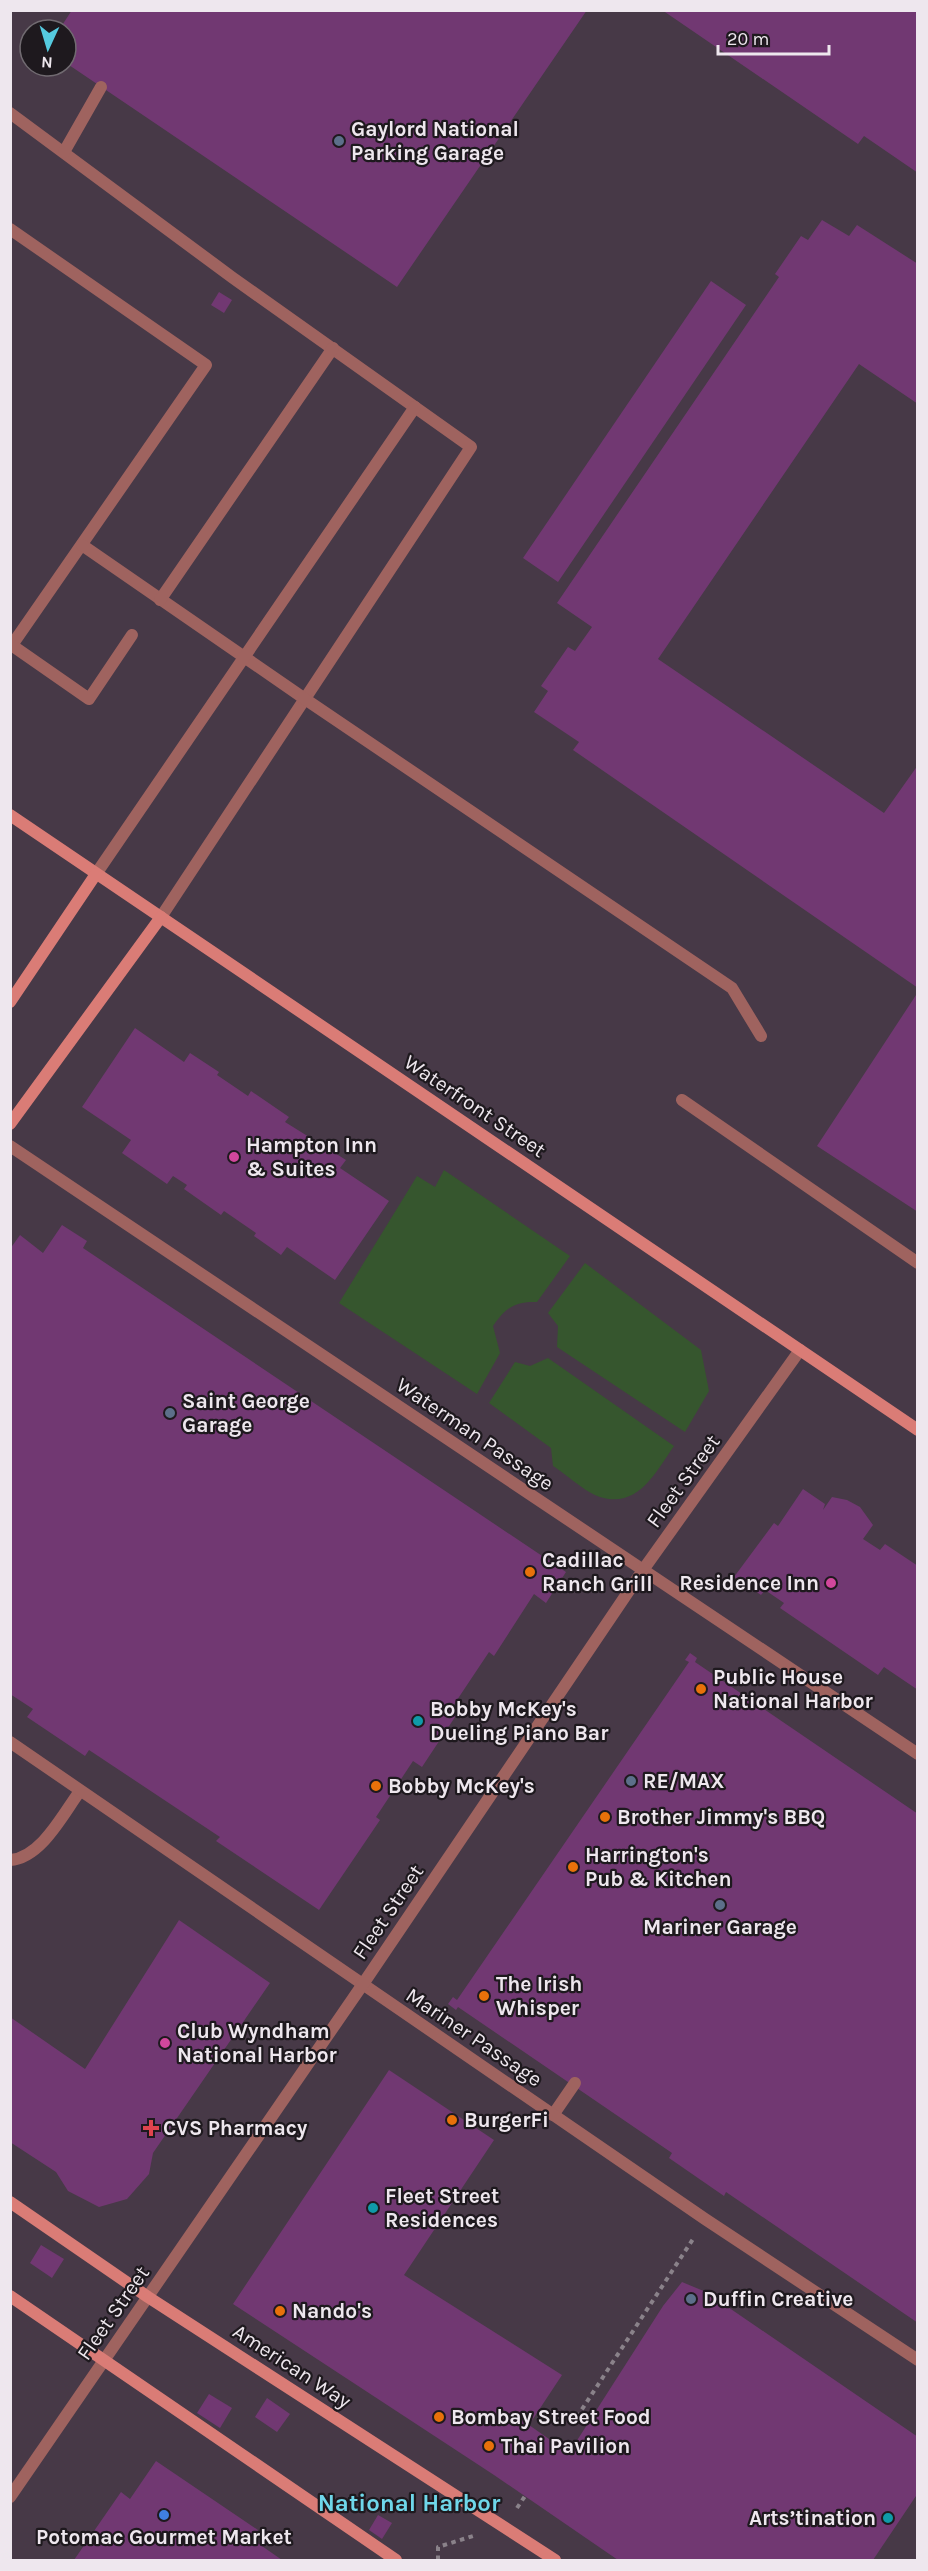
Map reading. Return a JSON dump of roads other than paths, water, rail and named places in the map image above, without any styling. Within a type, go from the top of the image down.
[{"type":"street","points":[[64,152],[102,87]]},
{"type":"street","points":[[10,113],[233,278],[471,447],[161,916],[10,1124]]},
{"type":"street","points":[[10,229],[206,365],[11,645],[89,699],[132,635]]},
{"type":"street","points":[[160,600],[333,348]]},
{"type":"street","points":[[10,1002],[415,407]]},
{"type":"street","points":[[82,545],[304,699],[732,988],[762,1036]]},
{"type":"street","name":"Waterfront Street","points":[[10,815],[918,1430]]},
{"type":"street","points":[[682,1100],[918,1263]]},
{"type":"street","name":"Waterman Passage","points":[[10,1146],[918,1754]]},
{"type":"street","name":"Fleet Street","points":[[10,2497],[363,1984],[643,1570],[800,1350]]},
{"type":"street","name":"Mariner Passage","points":[[10,1742],[705,2219],[918,2360]]},
{"type":"street","points":[[10,1860],[21,1859],[38,1849],[81,1791]]},
{"type":"street","points":[[553,2115],[575,2083]]},
{"type":"street","name":"American Way","points":[[10,2202],[148,2297],[555,2560]]},
{"type":"street","points":[[10,2296],[396,2560]]},
{"type":"place","name":"Gaylord National Parking Garage","points":[[339,141]]},
{"type":"place","name":"Hampton Inn & Suites","points":[[234,1157]]},
{"type":"place","name":"Saint George Garage","points":[[170,1413]]},
{"type":"place","name":"Cadillac Ranch Grill","points":[[530,1572]]},
{"type":"place","name":"Residence Inn","points":[[831,1583]]},
{"type":"place","name":"Public House National Harbor","points":[[701,1689]]},
{"type":"place","name":"Bobby McKey's Dueling Piano Bar","points":[[418,1721]]},
{"type":"place","name":"RE/MAX","points":[[631,1781]]},
{"type":"place","name":"Bobby McKey's","points":[[376,1786]]},
{"type":"place","name":"Brother Jimmy's BBQ","points":[[605,1817]]},
{"type":"place","name":"Harrington's Pub & Kitchen","points":[[573,1867]]},
{"type":"place","name":"Mariner Garage","points":[[720,1905]]},
{"type":"place","name":"The Irish Whisper","points":[[484,1996]]},
{"type":"place","name":"Club Wyndham National Harbor","points":[[165,2043]]},
{"type":"place","name":"BurgerFi","points":[[452,2120]]},
{"type":"place","name":"CVS Pharmacy","points":[[151,2128]]},
{"type":"place","name":"Fleet Street Residences","points":[[373,2208]]},
{"type":"place","name":"Duffin Creative","points":[[691,2299]]},
{"type":"place","name":"Nando's","points":[[280,2311]]},
{"type":"place","name":"Bombay Street Food","points":[[439,2417]]},
{"type":"place","name":"Thai Pavilion","points":[[489,2446]]},
{"type":"place","name":"Potomac Gourmet Market","points":[[164,2515]]},
{"type":"place","name":"Arts’tination","points":[[888,2518]]},
{"type":"district","name":"National Harbor","points":[[409,2503]]}]
